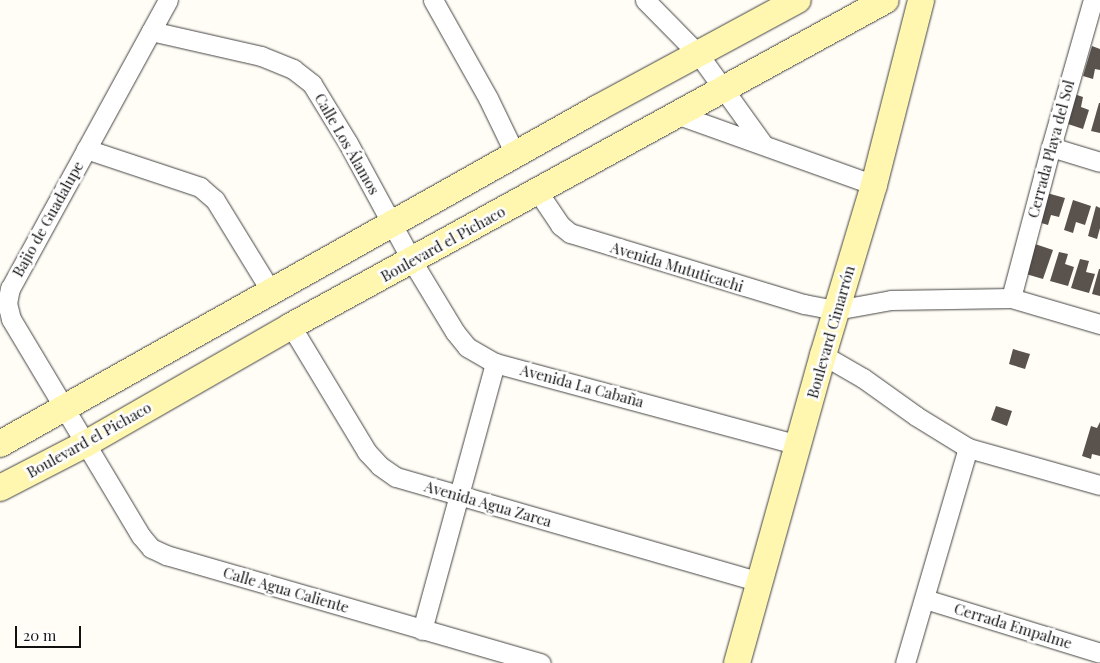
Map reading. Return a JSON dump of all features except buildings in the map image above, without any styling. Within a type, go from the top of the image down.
[{"type":"street","name":"Bajio de Guadalupe","points":[[87,443],[11,318],[7,304],[10,288],[168,0]]},
{"type":"street","points":[[433,0],[488,98],[516,156]]},
{"type":"street","points":[[645,0],[699,54],[763,144]]},
{"type":"street","points":[[0,444],[516,156],[598,108],[798,0]]},
{"type":"street","name":"Boulevard el Pichaco","points":[[0,488],[87,443],[292,326],[886,0]]},
{"type":"street","name":"Boulevard Cimarrón","points":[[737,663],[823,355],[874,185],[921,0]]},
{"type":"street","name":"Cerrada Playa del Sol","points":[[1011,298],[1093,0]]},
{"type":"street","name":"Calle Los Álamos","points":[[150,31],[260,56],[293,69],[312,84],[393,223],[412,261]]},
{"type":"street","points":[[676,114],[874,185]]},
{"type":"street","name":"Cerrada Playa del Sol","points":[[1051,147],[1100,162]]},
{"type":"street","points":[[86,149],[200,187],[216,200],[272,293]]},
{"type":"street","name":"Avenida Mututicachi","points":[[538,192],[560,225],[570,233],[737,285],[804,304],[836,310]]},
{"type":"street","name":"Avenida La Cabaña","points":[[412,261],[455,332],[468,347],[495,363],[799,445]]},
{"type":"street","points":[[836,310],[891,300],[1011,298],[1100,324]]},
{"type":"street","name":"Avenida Agua Zarca","points":[[292,326],[367,452],[380,466],[396,478],[760,582]]},
{"type":"street","points":[[823,355],[863,378],[916,416],[968,448],[1100,485]]},
{"type":"street","points":[[422,630],[495,363]]},
{"type":"street","name":"Calle Agua Caliente","points":[[87,443],[141,536],[151,548],[166,555],[541,663]]},
{"type":"street","points":[[905,663],[968,448]]},
{"type":"street","name":"Cerrada Empalme","points":[[925,599],[1100,653]]}]
